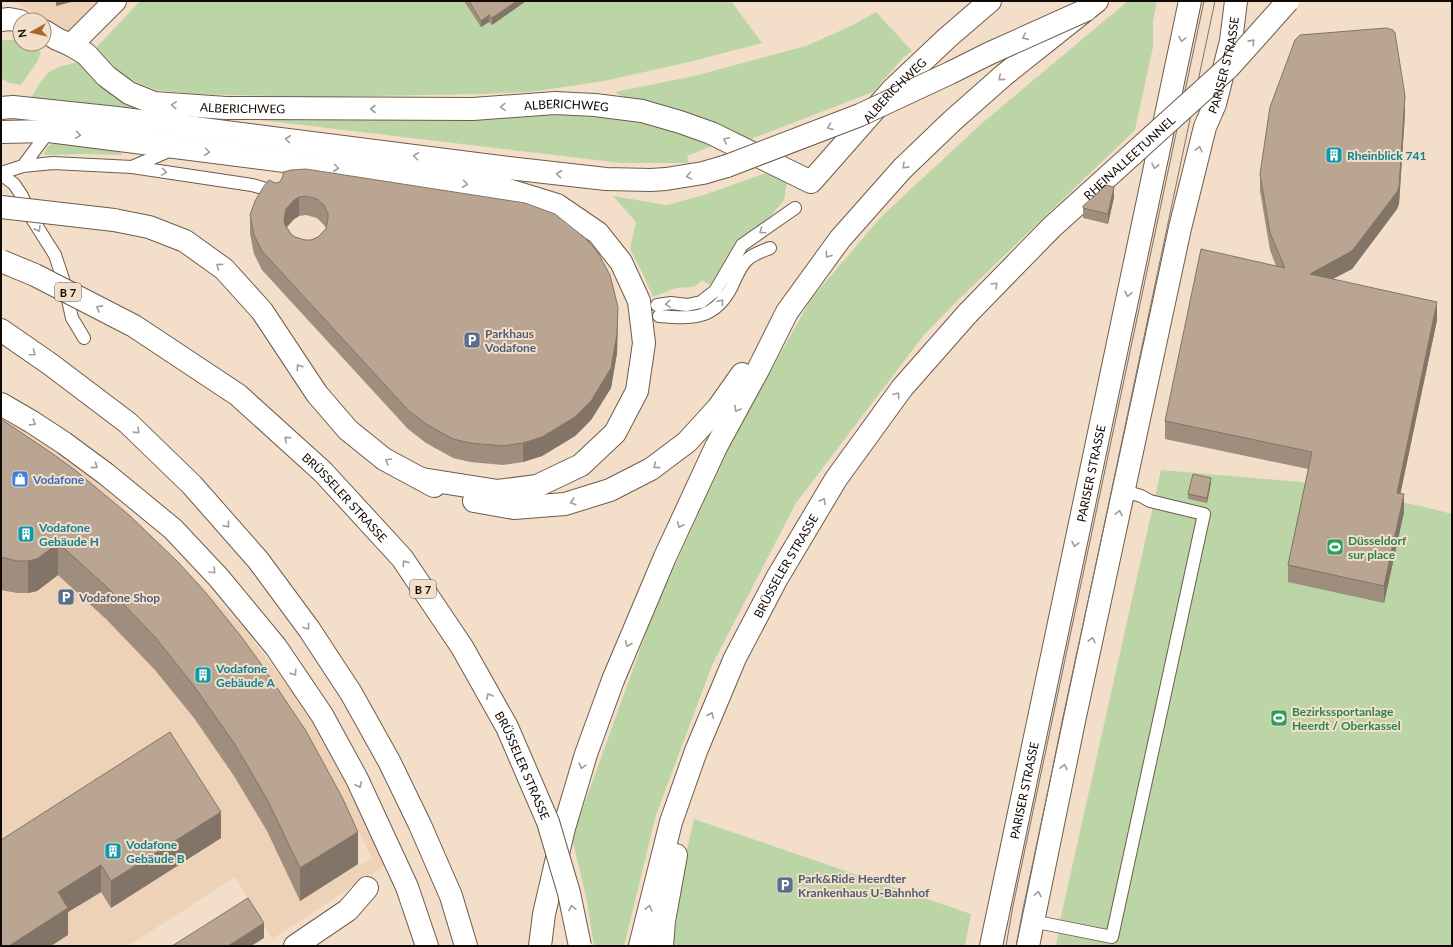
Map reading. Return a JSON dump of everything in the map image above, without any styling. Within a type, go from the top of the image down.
[{"type":"main road","points":[[71,44],[115,1]]},
{"type":"main road","name":"ALBERICHWEG","points":[[52,36],[71,44],[86,54],[106,76],[129,94],[154,103],[226,108],[473,109],[555,103],[595,105],[642,111],[711,133],[811,182],[892,90],[947,38],[990,1]]},
{"type":"main road","name":"PARISER STRASSE","points":[[1028,946],[1032,921],[1180,228],[1205,127],[1215,104],[1231,41],[1236,1]]},
{"type":"main road","name":"RHEINALLEETUNNEL","points":[[968,312],[1052,227],[1230,66],[1288,1]]},
{"type":"main road","name":"PARISER STRASSE","points":[[991,946],[1191,2]]},
{"type":"main road","points":[[1,108],[13,107],[86,114],[508,168],[606,179],[666,179],[703,173],[727,166],[860,115],[1091,5]]},
{"type":"main road","name":"BRÜSSELER STRASSE","points":[[540,946],[544,914],[564,828],[586,754],[613,680],[665,557],[716,447],[759,368],[787,312],[840,239],[902,169],[952,121],[1004,75],[1091,5]]},
{"type":"main road","name":"PARISER STRASSE","points":[[1205,127],[1206,101],[1221,39],[1223,7]]},
{"type":"main road","points":[[1,20],[12,20]]},
{"type":"main road","points":[[1,132],[49,131],[505,189],[557,205],[598,233],[621,262],[639,301],[644,343],[637,391],[615,433],[581,466],[537,486],[498,491],[422,479]]},
{"type":"main road","points":[[1,207],[114,220],[149,227],[185,241],[224,269],[262,311],[317,394],[348,430],[384,459],[460,498],[514,508],[565,504],[610,490],[651,469],[687,442],[718,408],[787,312]]},
{"type":"main road","name":"BRÜSSELER STRASSE","points":[[1,261],[35,275],[134,326],[238,395],[323,472],[402,558],[462,647],[507,728],[548,822],[569,893],[580,946]]},
{"type":"main road","name":"BRÜSSELER STRASSE","points":[[640,946],[671,822],[696,751],[735,658],[777,578],[836,479],[902,388],[968,312]]},
{"type":"main road","points":[[1,330],[50,364],[128,423],[192,485],[258,560],[309,629],[351,693],[392,768],[420,824],[451,896],[466,946]]},
{"type":"main road","points":[[1,404],[32,422],[106,474],[173,529],[219,578],[276,647],[322,715],[357,779],[407,887],[427,946]]},
{"type":"main road","points":[[662,946],[664,920],[696,751]]},
{"type":"main road","points":[[295,946],[348,910],[367,888]]},
{"type":"main road","points":[[451,896],[456,946]]},
{"type":"lane","points":[[22,166],[49,131]]},
{"type":"lane","points":[[132,167],[176,148]]},
{"type":"lane","points":[[1,173],[22,166],[53,163],[132,167],[252,185],[266,189],[276,195]]},
{"type":"lane","points":[[1,176],[14,184],[22,196],[31,217],[55,255],[64,282],[72,318],[84,338]]},
{"type":"lane","points":[[770,248],[747,259],[727,295],[716,308],[698,316],[683,318],[658,310],[671,303],[687,305],[701,302],[715,291],[742,245],[794,208]]},
{"type":"lane","points":[[1032,921],[1112,937],[1204,514],[1150,501],[1141,496],[1124,491]]},
{"type":"shaded area","points":[[12,1],[107,1],[75,34],[52,22],[52,12],[33,12]]},
{"type":"shaded area","name":"Vodafone","points":[[1,413],[20,425],[100,484],[244,628],[304,708],[347,780],[385,865],[272,939],[235,877],[128,946],[1,946]],"holes":[[[314,750],[339,791],[372,858],[360,865],[335,814]]]},
{"type":"green space","points":[[140,1],[731,1],[762,43],[689,62],[604,81],[530,92],[314,97],[194,94],[157,90],[142,85],[118,72],[96,48]]},
{"type":"green space","points":[[1128,1],[1157,1],[1153,21],[1153,47],[1135,130],[957,301],[924,335],[796,503],[713,663],[656,815],[624,946],[594,946],[587,901],[572,838],[653,614],[734,436],[811,299],[881,217],[981,124]]},
{"type":"green space","points":[[876,12],[912,51],[903,58],[873,92],[746,141],[632,103],[615,92],[694,76],[806,46],[851,26]]},
{"type":"green space","points":[[12,40],[12,52],[41,52],[37,62],[21,85],[9,83],[1,78],[1,41]]},
{"type":"green space","points":[[85,60],[146,112],[31,98],[49,72]]},
{"type":"green space","points":[[554,109],[630,114],[733,146],[717,151],[712,146],[687,156],[689,163],[621,163],[244,118]]},
{"type":"green space","points":[[56,142],[121,150],[121,155],[45,155],[44,153],[47,147]]},
{"type":"green space","points":[[775,170],[787,182],[784,200],[765,223],[735,242],[710,285],[702,280],[694,287],[676,288],[653,297],[630,249],[636,222],[613,196],[667,205],[704,195]]},
{"type":"green space","name":"Bezirkssportanlage Heerdt / Oberkassel","points":[[1161,470],[1301,482],[1425,507],[1452,514],[1452,946],[1056,946],[1060,921]]},
{"type":"green space","points":[[694,819],[971,914],[965,946],[673,946],[685,858]]},
{"type":"building","points":[[469,1],[517,1],[492,18],[489,15],[481,21]]},
{"type":"building","points":[[1386,28],[1393,30],[1395,33],[1405,96],[1399,187],[1397,192],[1352,251],[1310,274],[1437,302],[1397,493],[1404,494],[1384,586],[1288,565],[1312,452],[1165,421],[1201,249],[1285,268],[1270,233],[1260,174],[1270,107],[1295,40],[1300,35]]},
{"type":"building","name":"Parkhaus Vodafone","points":[[306,169],[525,203],[555,214],[585,238],[597,251],[610,275],[618,307],[617,334],[611,368],[591,401],[575,417],[542,437],[523,443],[503,446],[470,443],[453,439],[426,424],[408,410],[262,251],[254,235],[250,215],[255,201],[269,180],[275,183],[280,182],[283,172]],"holes":[[[306,196],[317,199],[324,205],[328,214],[326,229],[318,237],[311,240],[295,237],[285,225],[284,219],[286,209],[299,197]]]},
{"type":"building","points":[[1106,185],[1114,187],[1108,214],[1083,208],[1083,206]]},
{"type":"building","name":"Vodafone Gebäude A","points":[[1,419],[75,470],[130,516],[179,563],[206,593],[259,661],[306,731],[342,797],[358,832],[300,868],[267,799],[234,743],[194,686],[155,637],[107,587],[58,543],[37,559],[17,561],[1,557]]},
{"type":"building","points":[[1193,474],[1211,478],[1207,498],[1188,494]]},
{"type":"building","name":"Vodafone Gebäude B","points":[[170,732],[221,812],[111,881],[101,865],[58,892],[68,908],[9,946],[1,946],[1,840]]},
{"type":"building","points":[[248,898],[264,923],[228,946],[172,946]]},
{"type":"tram line","points":[[1006,946],[1013,906],[1204,1]]},
{"type":"tram line","points":[[1016,946],[1215,1]]},
{"type":"place","name":"Rheinblick 741","points":[[1334,155]]},
{"type":"place","name":"Parkhaus Vodafone","points":[[472,340]]},
{"type":"place","name":"Vodafone","points":[[20,479]]},
{"type":"place","name":"Vodafone Gebäude H","points":[[26,534]]},
{"type":"place","name":"Düsseldorf sur place","points":[[1335,547]]},
{"type":"place","name":"Vodafone Shop","points":[[66,597]]},
{"type":"place","name":"Vodafone Gebäude A","points":[[203,675]]},
{"type":"place","name":"Bezirkssportanlage Heerdt / Oberkassel","points":[[1279,718]]},
{"type":"place","name":"Vodafone Gebäude B","points":[[113,851]]},
{"type":"place","name":"Park&Ride Heerdter Krankenhaus U-Bahnhof","points":[[785,885]]}]
